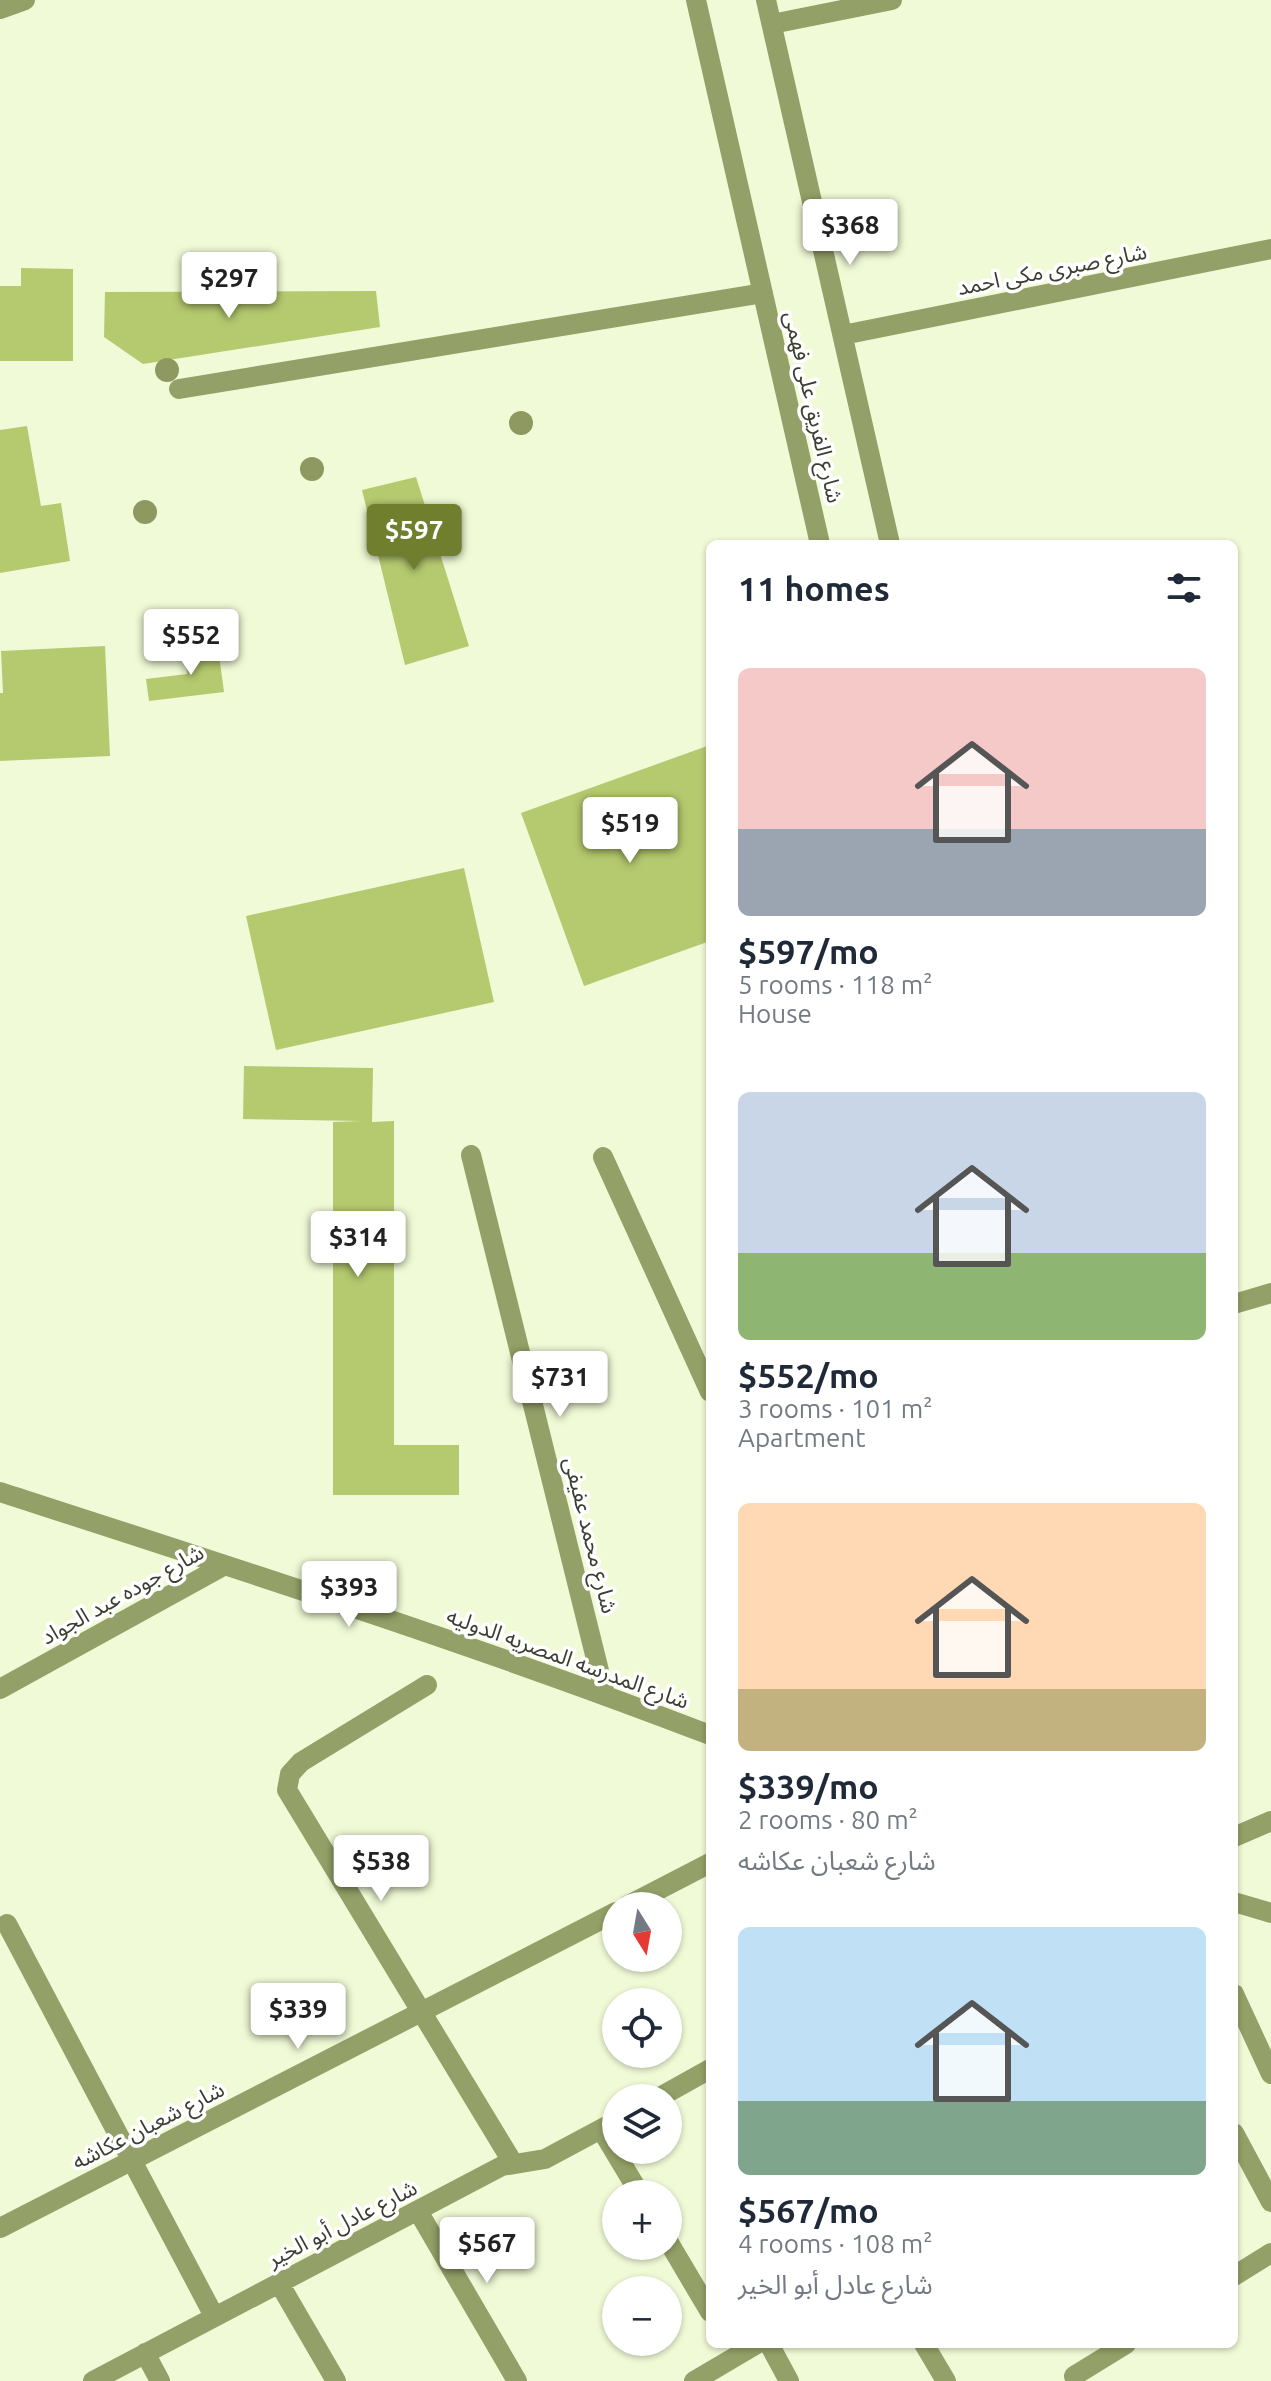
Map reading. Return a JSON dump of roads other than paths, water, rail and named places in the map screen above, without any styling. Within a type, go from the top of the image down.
[{"type":"street","points":[[0,9],[25,0]]},
{"type":"street","name":"شارع الفريق على فهمى","points":[[696,0],[819,540]]},
{"type":"street","name":"شارع الفريق على فهمى","points":[[766,0],[889,540]]},
{"type":"street","points":[[772,24],[892,0]]},
{"type":"street","name":"شارع صبرى مكى احمد","points":[[843,335],[1271,249]]},
{"type":"street","points":[[179,389],[763,293]]},
{"type":"street","name":"شارع محمد عفيفى","points":[[471,1155],[605,1695]]},
{"type":"street","points":[[603,1157],[706,1383]]},
{"type":"street","points":[[1238,1303],[1271,1293]]},
{"type":"street","name":"شارع المدرسه المصريه الدوليه","points":[[0,1492],[225,1565],[605,1695],[706,1733]]},
{"type":"street","name":"شارع جوده عبد الجواد","points":[[0,1689],[225,1565]]},
{"type":"street","points":[[427,1685],[301,1762],[290,1774],[287,1790],[513,2163]]},
{"type":"street","points":[[1238,1835],[1271,1821]]},
{"type":"street","points":[[654,1892],[706,1865]]},
{"type":"street","points":[[1238,1903],[1271,1913]]},
{"type":"street","name":"شارع شعبان عكاشه","points":[[0,2228],[602,1919]]},
{"type":"street","points":[[7,1924],[214,2316]]},
{"type":"street","points":[[1238,2003],[1271,2074]]},
{"type":"street","points":[[682,2085],[706,2071]]},
{"type":"street","name":"شارع عادل أبو الخير","points":[[93,2381],[513,2163],[545,2159],[602,2129]]},
{"type":"street","points":[[1238,2140],[1271,2202]]},
{"type":"street","points":[[418,2211],[517,2381]]},
{"type":"street","points":[[1238,2274],[1271,2253]]},
{"type":"street","points":[[679,2260],[706,2305]]},
{"type":"street","points":[[279,2283],[336,2381]]},
{"type":"street","points":[[771,2348],[789,2381]]},
{"type":"street","points":[[926,2348],[946,2381]]},
{"type":"street","points":[[1074,2376],[1120,2348]]},
{"type":"street","points":[[694,2381],[732,2350]]},
{"type":"street","points":[[145,2353],[160,2381]]}]
